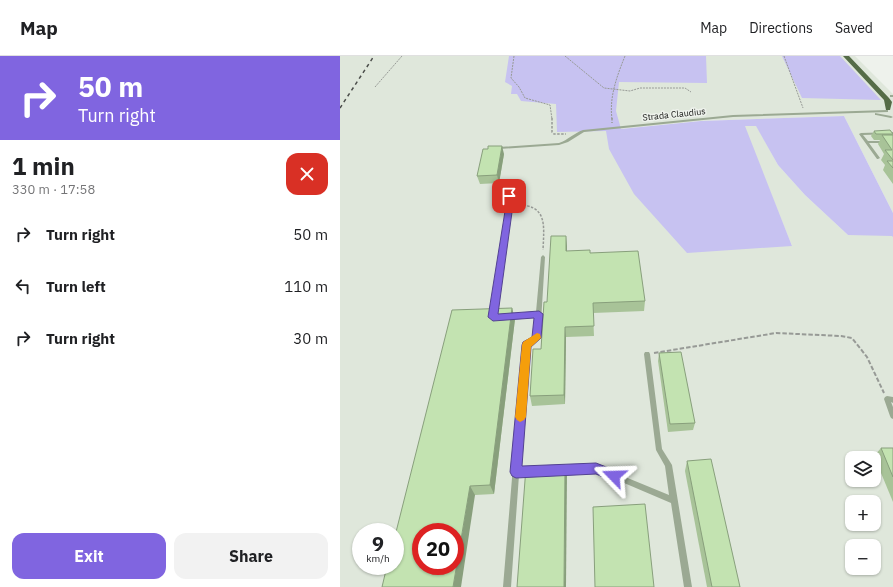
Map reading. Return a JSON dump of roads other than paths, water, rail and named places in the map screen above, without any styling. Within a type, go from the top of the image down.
[{"type":"main road","points":[[846,56],[887,99],[890,112]]},
{"type":"main road","points":[[851,56],[892,97]]},
{"type":"lane","name":"Strada Claudius","points":[[856,113],[890,112]]},
{"type":"lane","name":"Strada Claudius","points":[[499,148],[559,144],[569,141],[576,134],[583,131],[613,127],[713,118],[890,112]]},
{"type":"lane","points":[[878,158],[862,133],[893,133]]},
{"type":"lane","points":[[867,142],[893,142]]},
{"type":"lane","points":[[508,188],[509,205],[493,317],[539,314]]},
{"type":"lane","points":[[507,587],[526,345],[537,338],[543,257]]},
{"type":"lane","points":[[647,354],[659,450],[668,465],[688,587]]},
{"type":"lane","points":[[890,399],[893,416]]},
{"type":"lane","points":[[552,470],[596,468],[674,501]]},
{"type":"lane","points":[[516,472],[538,471]]},
{"type":"railway","points":[[340,108],[374,56]]}]
